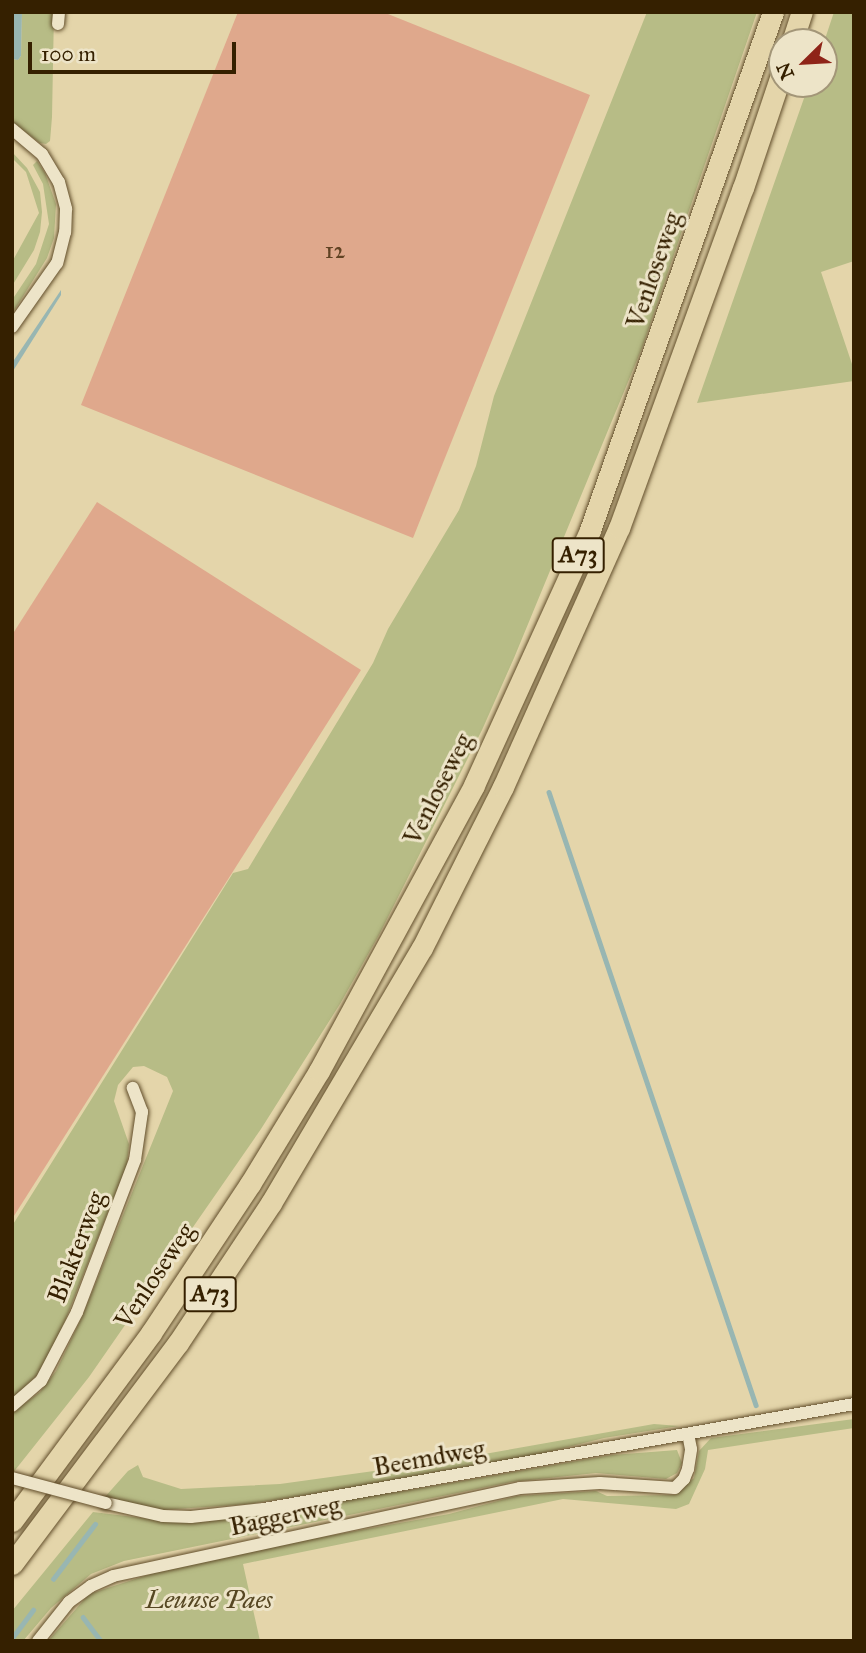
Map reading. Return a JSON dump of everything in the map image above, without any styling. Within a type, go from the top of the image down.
[{"type":"highway","name":"Venloseweg","points":[[12,1521],[151,1333],[250,1184],[319,1071],[474,785],[590,530],[773,12]]},
{"type":"highway","name":"A73","points":[[12,1564],[178,1343],[271,1203],[422,948],[503,787],[619,528],[739,201],[773,98]]},
{"type":"street","points":[[12,129],[42,154],[59,182],[66,209],[65,232],[57,263],[12,327]]},
{"type":"street","name":"Blakterweg","points":[[12,1406],[41,1381],[77,1312],[135,1160],[142,1112],[134,1088]]},
{"type":"street","name":"Beemdweg","points":[[12,1478],[163,1516],[191,1517],[251,1510],[854,1404]]},
{"type":"street","name":"Baggerweg","points":[[38,1641],[69,1602],[91,1586],[113,1576],[520,1488],[600,1483],[674,1488],[684,1479],[688,1469],[691,1449],[688,1434]]},
{"type":"green space","points":[[22,12],[54,12],[52,117],[50,141],[46,144],[40,143],[12,122],[12,59],[18,60],[21,56]]},
{"type":"green space","points":[[647,12],[757,12],[642,348],[514,658],[482,730],[379,935],[340,1004],[261,1129],[89,1377],[12,1474],[12,1413],[40,1392],[56,1371],[82,1317],[173,1091],[167,1077],[144,1066],[133,1067],[118,1085],[114,1101],[129,1144],[127,1164],[65,1321],[40,1372],[12,1400],[12,1226],[233,873],[248,869],[373,663],[388,629],[459,510],[476,466],[494,396]]},
{"type":"green space","points":[[834,12],[854,12],[854,261],[821,272],[854,370],[854,381],[697,403],[804,98],[838,98],[838,28],[829,28]]},
{"type":"green space","points":[[12,152],[27,168],[40,192],[42,212],[40,232],[34,250],[12,286],[12,262],[39,213],[26,172],[12,158]]},
{"type":"green space","points":[[37,161],[45,173],[56,204],[54,238],[47,258],[12,314],[12,300],[36,264],[49,224],[43,184],[33,165]]},
{"type":"green space","name":"Leunse Paes","points":[[854,1419],[854,1428],[708,1450],[705,1469],[689,1504],[676,1509],[563,1499],[243,1564],[260,1641],[48,1641],[89,1594],[160,1571],[240,1552],[449,1514],[517,1496],[596,1491],[607,1496],[675,1495],[694,1478],[699,1451],[711,1438]]},
{"type":"green space","points":[[654,1424],[679,1426],[604,1438],[500,1464],[250,1504],[162,1510],[104,1498],[128,1471],[138,1465],[143,1477],[181,1489],[280,1484],[439,1462]]},
{"type":"green space","points":[[677,1450],[682,1463],[677,1473],[666,1479],[596,1473],[511,1482],[124,1561],[91,1574],[51,1608],[23,1641],[12,1641],[12,1611],[93,1512],[150,1519],[293,1505],[405,1491],[612,1455]]},
{"type":"water","points":[[12,12],[22,12],[21,56],[18,60],[12,59]]},
{"type":"water","points":[[61,290],[61,295],[13,371],[12,363]]},
{"type":"building","points":[[238,12],[383,12],[590,95],[413,538],[81,405]]},
{"type":"building","points":[[97,502],[361,670],[12,1219],[12,635]]},
{"type":"waterway","points":[[549,792],[756,1405]]},
{"type":"waterway","points":[[53,1579],[95,1524]]},
{"type":"waterway","points":[[12,1638],[33,1610]]},
{"type":"waterway","points":[[83,1617],[101,1641]]}]
